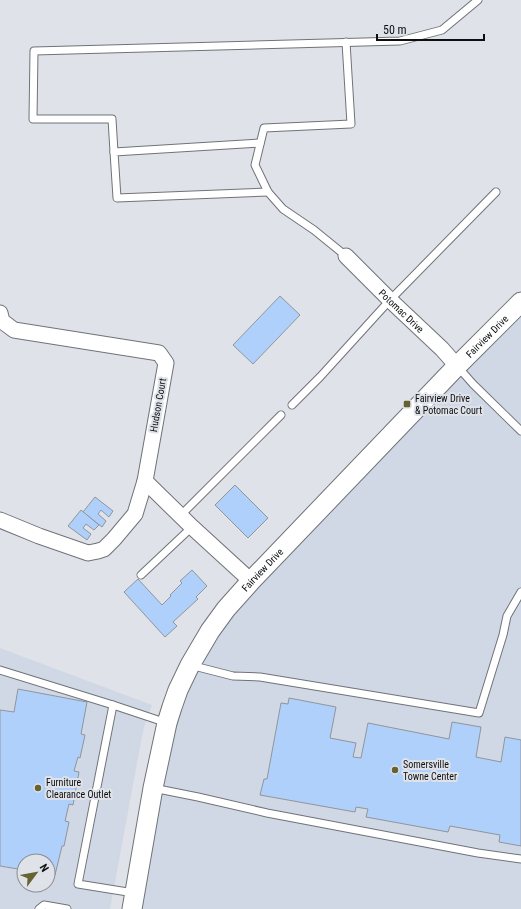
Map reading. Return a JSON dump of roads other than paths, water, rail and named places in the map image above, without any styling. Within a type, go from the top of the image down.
[{"type":"street","name":"Potomac Drive","points":[[346,256],[442,349],[457,366]]},
{"type":"street","name":"Fairview Drive","points":[[134,905],[153,788],[167,723],[178,690],[190,665],[210,631],[226,609],[251,581],[457,366],[521,302]]},
{"type":"street","name":"Hudson Court","points":[[0,313],[2,321],[14,330],[159,353],[166,363],[145,481],[135,514],[114,539],[104,548],[98,551],[88,552],[39,536],[0,520]]},
{"type":"street","points":[[145,481],[180,516],[251,581]]},
{"type":"lane","points":[[268,192],[117,198],[112,118],[33,119],[34,51],[400,41],[442,30],[478,0]]},
{"type":"lane","points":[[346,42],[351,124],[264,128],[255,165],[268,192],[283,209],[314,230],[346,256]]},
{"type":"lane","points":[[114,152],[260,143]]},
{"type":"lane","points":[[292,404],[320,377],[390,300],[496,192]]},
{"type":"lane","points":[[457,366],[473,384],[521,431]]},
{"type":"lane","points":[[180,516],[282,415]]},
{"type":"lane","points":[[141,575],[192,527]]},
{"type":"lane","points":[[190,665],[233,676],[260,677],[479,713],[503,635],[507,616],[521,592]]},
{"type":"lane","points":[[0,670],[113,704],[167,723]]},
{"type":"lane","points":[[113,704],[78,884],[134,905]]},
{"type":"lane","points":[[153,788],[267,813],[478,853],[521,859]]},
{"type":"lane","points":[[40,909],[44,906],[67,909]]},
{"type":"place","name":"Fairview Drive & Potomac Court","points":[[407,404]]},
{"type":"place","name":"Somersville Towne Center","points":[[395,770]]},
{"type":"place","name":"Furniture Clearance Outlet","points":[[38,788]]}]
